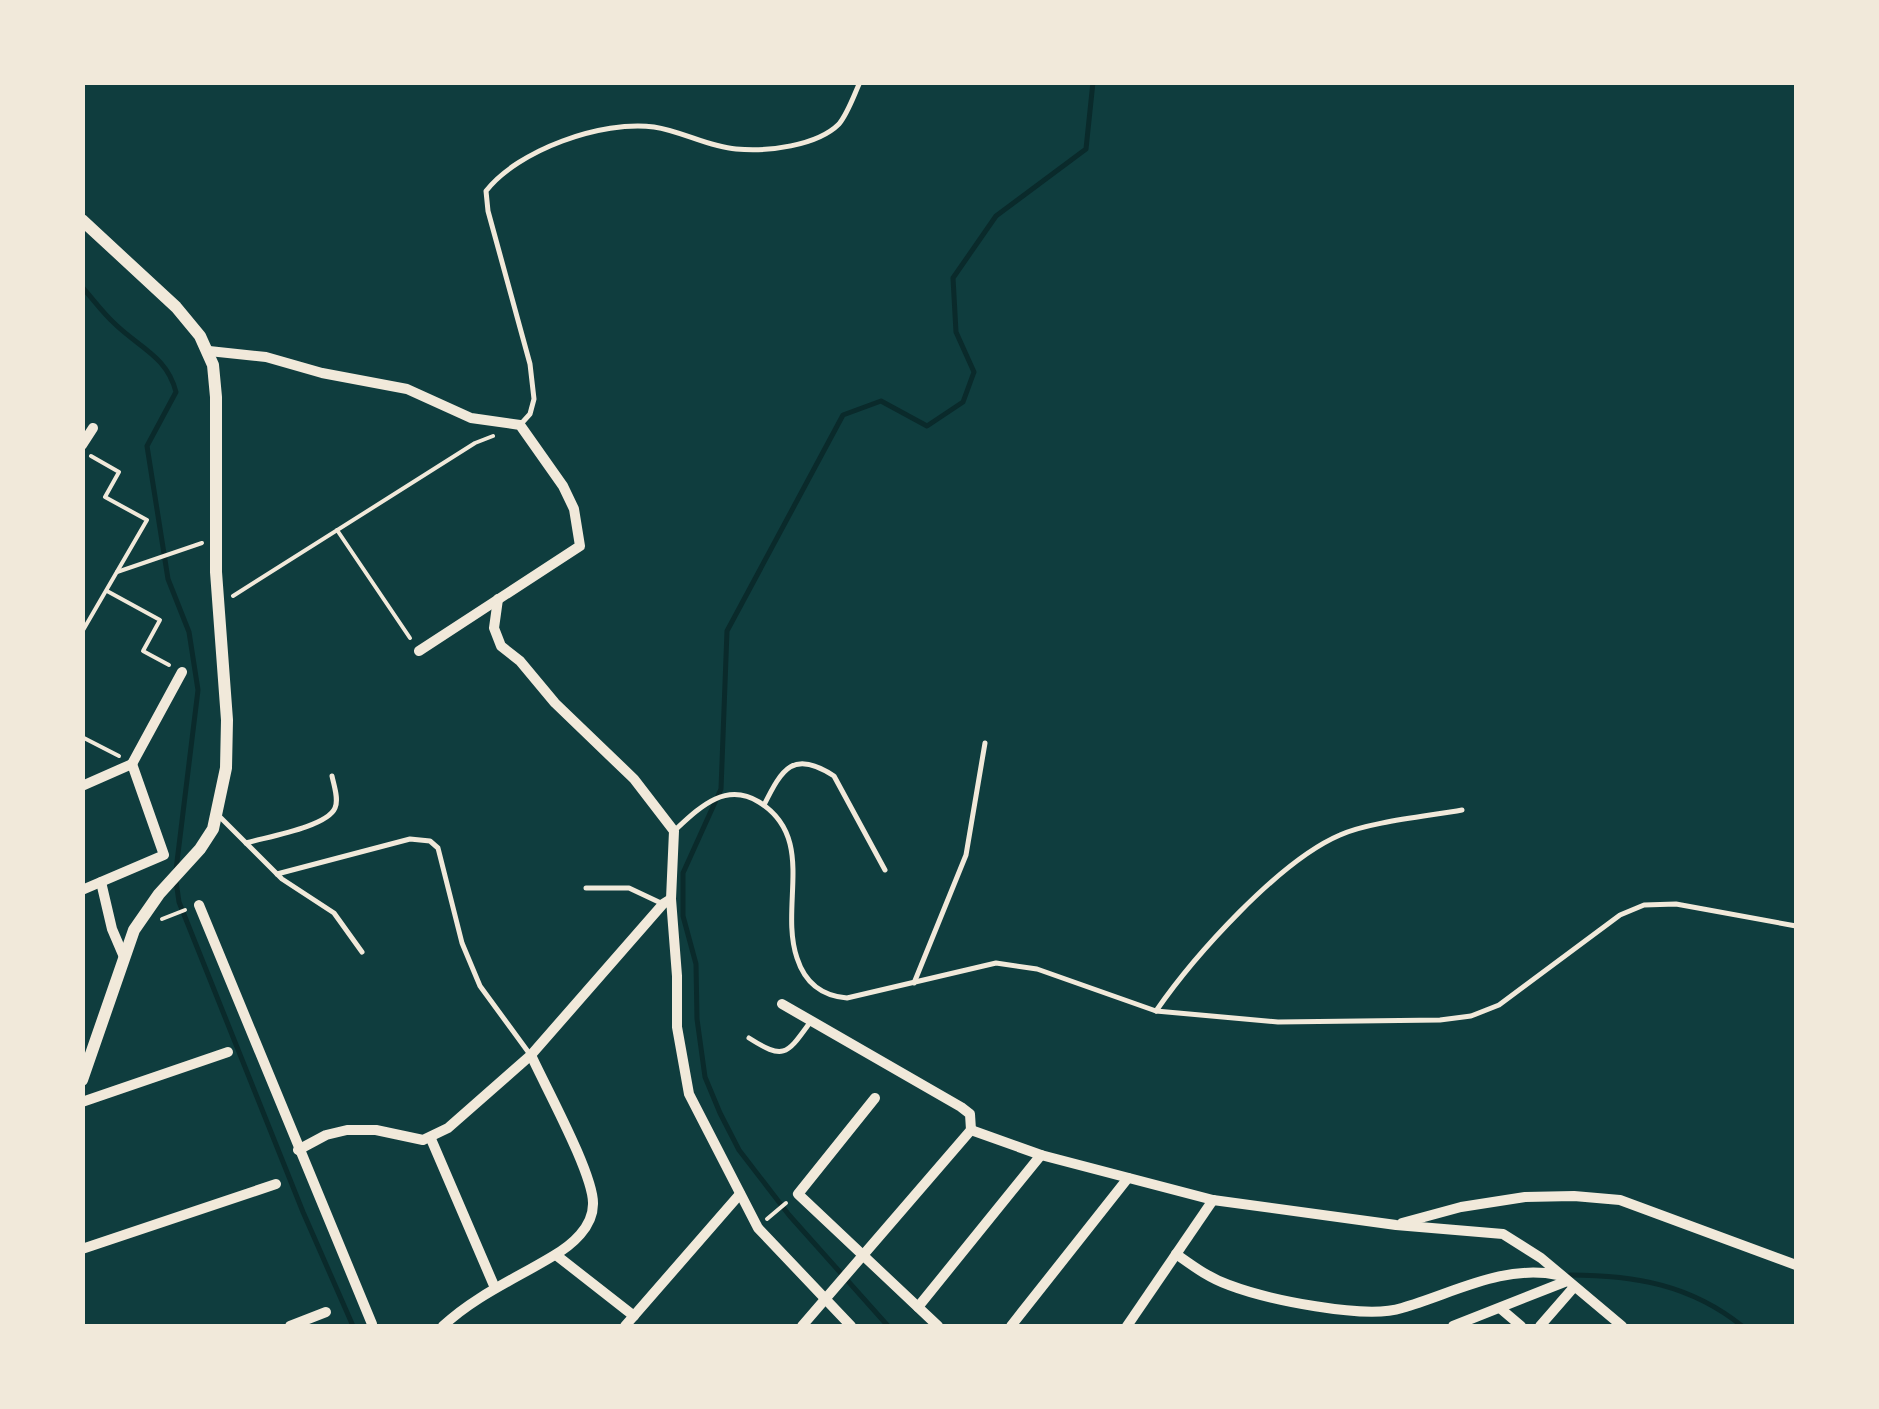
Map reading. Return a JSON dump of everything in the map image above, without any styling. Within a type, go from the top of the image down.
[{"type":"street","points":[[82,220],[176,307],[208,351],[216,379],[215,539],[227,732],[218,814],[200,849],[159,894],[134,930],[82,1080]]},
{"type":"street","points":[[208,351],[266,357],[322,373],[407,389],[470,418],[520,425],[563,486],[574,509],[580,546],[419,651]]},
{"type":"street","points":[[82,448],[93,428]]},
{"type":"street","points":[[498,599],[494,628],[501,646],[634,779],[674,831],[667,902],[678,976],[677,1027],[688,1094],[758,1228],[850,1326]]},
{"type":"street","points":[[82,786],[132,764],[182,672]]},
{"type":"street","points":[[82,890],[164,855],[132,764]]},
{"type":"street","points":[[101,882],[112,930],[124,957]]},
{"type":"street","points":[[298,1150],[326,1135],[347,1130],[376,1130],[431,1139],[531,1055],[667,902]]},
{"type":"street","points":[[194,907],[372,1324]]},
{"type":"street","points":[[782,1004],[961,1107],[970,1114],[971,1130],[802,1326]]},
{"type":"street","points":[[82,1102],[228,1052]]},
{"type":"street","points":[[443,1326],[495,1288],[556,1254],[585,1229],[593,1203],[585,1172],[531,1055]]},
{"type":"street","points":[[875,1098],[795,1197],[938,1326]]},
{"type":"street","points":[[971,1130],[1040,1155],[1213,1200],[1396,1225],[1504,1234],[1541,1258],[1622,1326]]},
{"type":"street","points":[[431,1139],[495,1288]]},
{"type":"street","points":[[918,1307],[1040,1155]]},
{"type":"street","points":[[1011,1326],[1128,1178]]},
{"type":"street","points":[[82,1249],[276,1184]]},
{"type":"street","points":[[625,1326],[740,1194]]},
{"type":"street","points":[[1396,1225],[1461,1207],[1525,1197],[1620,1200],[1796,1265]]},
{"type":"street","points":[[1133,1324],[1213,1200]]},
{"type":"street","points":[[556,1254],[634,1316]]},
{"type":"street","points":[[1176,1254],[1232,1286],[1371,1314],[1402,1309],[1504,1274],[1543,1272],[1567,1281]]},
{"type":"street","points":[[1453,1326],[1567,1281]]},
{"type":"street","points":[[1540,1326],[1567,1281]]},
{"type":"street","points":[[1501,1309],[1521,1326]]},
{"type":"street","points":[[290,1326],[326,1312]]},
{"type":"lane","points":[[520,425],[530,414],[534,399],[530,364],[488,211],[486,191],[499,175],[533,152],[618,127],[654,127],[736,149],[792,146],[818,140],[841,122],[860,82]]},
{"type":"lane","points":[[914,983],[966,856],[984,743]]},
{"type":"lane","points":[[764,805],[779,774],[789,765],[806,763],[822,768],[834,776],[885,870]]},
{"type":"lane","points":[[246,842],[322,822],[337,803],[332,776]]},
{"type":"lane","points":[[674,831],[708,801],[728,794],[748,795],[786,827],[791,840],[796,956],[812,985],[835,997],[847,998],[996,964],[1037,970],[1156,1010],[1278,1022],[1440,1020],[1471,1016],[1499,1005],[1620,916],[1644,905],[1676,904],[1796,926]]},
{"type":"lane","points":[[1156,1010],[1208,946],[1312,850],[1343,833],[1462,810]]},
{"type":"lane","points":[[218,814],[277,874],[334,913],[362,952]]},
{"type":"lane","points":[[277,874],[410,839],[430,841],[438,848],[462,942],[480,986],[531,1055]]},
{"type":"lane","points":[[586,888],[629,888],[667,902]]},
{"type":"lane","points":[[749,1038],[772,1052],[781,1052],[791,1048],[812,1021]]},
{"type":"path","points":[[218,605],[475,443],[520,425]]},
{"type":"path","points":[[82,448],[119,472],[105,497],[147,520],[82,632]]},
{"type":"path","points":[[337,530],[419,651]]},
{"type":"path","points":[[117,572],[215,539]]},
{"type":"path","points":[[106,591],[160,620],[144,651],[182,672]]},
{"type":"path","points":[[82,737],[132,764]]},
{"type":"path","points":[[166,917],[194,907]]},
{"type":"path","points":[[776,1211],[795,1197]]},
{"type":"waterway","points":[[888,1326],[789,1215],[739,1150],[720,1113],[705,1077],[697,1019],[696,964],[683,916],[683,873],[721,789],[727,631],[843,415],[881,401],[927,426],[963,402],[974,372],[956,332],[953,278],[996,216],[1086,149],[1093,82]]},
{"type":"waterway","points":[[82,287],[114,323],[159,361],[176,392],[147,446],[168,579],[189,632],[198,690],[176,870]]},
{"type":"waterway","points":[[176,881],[179,902],[353,1326]]},
{"type":"waterway","points":[[1570,1275],[1617,1277],[1661,1285],[1703,1301],[1742,1326]]}]
